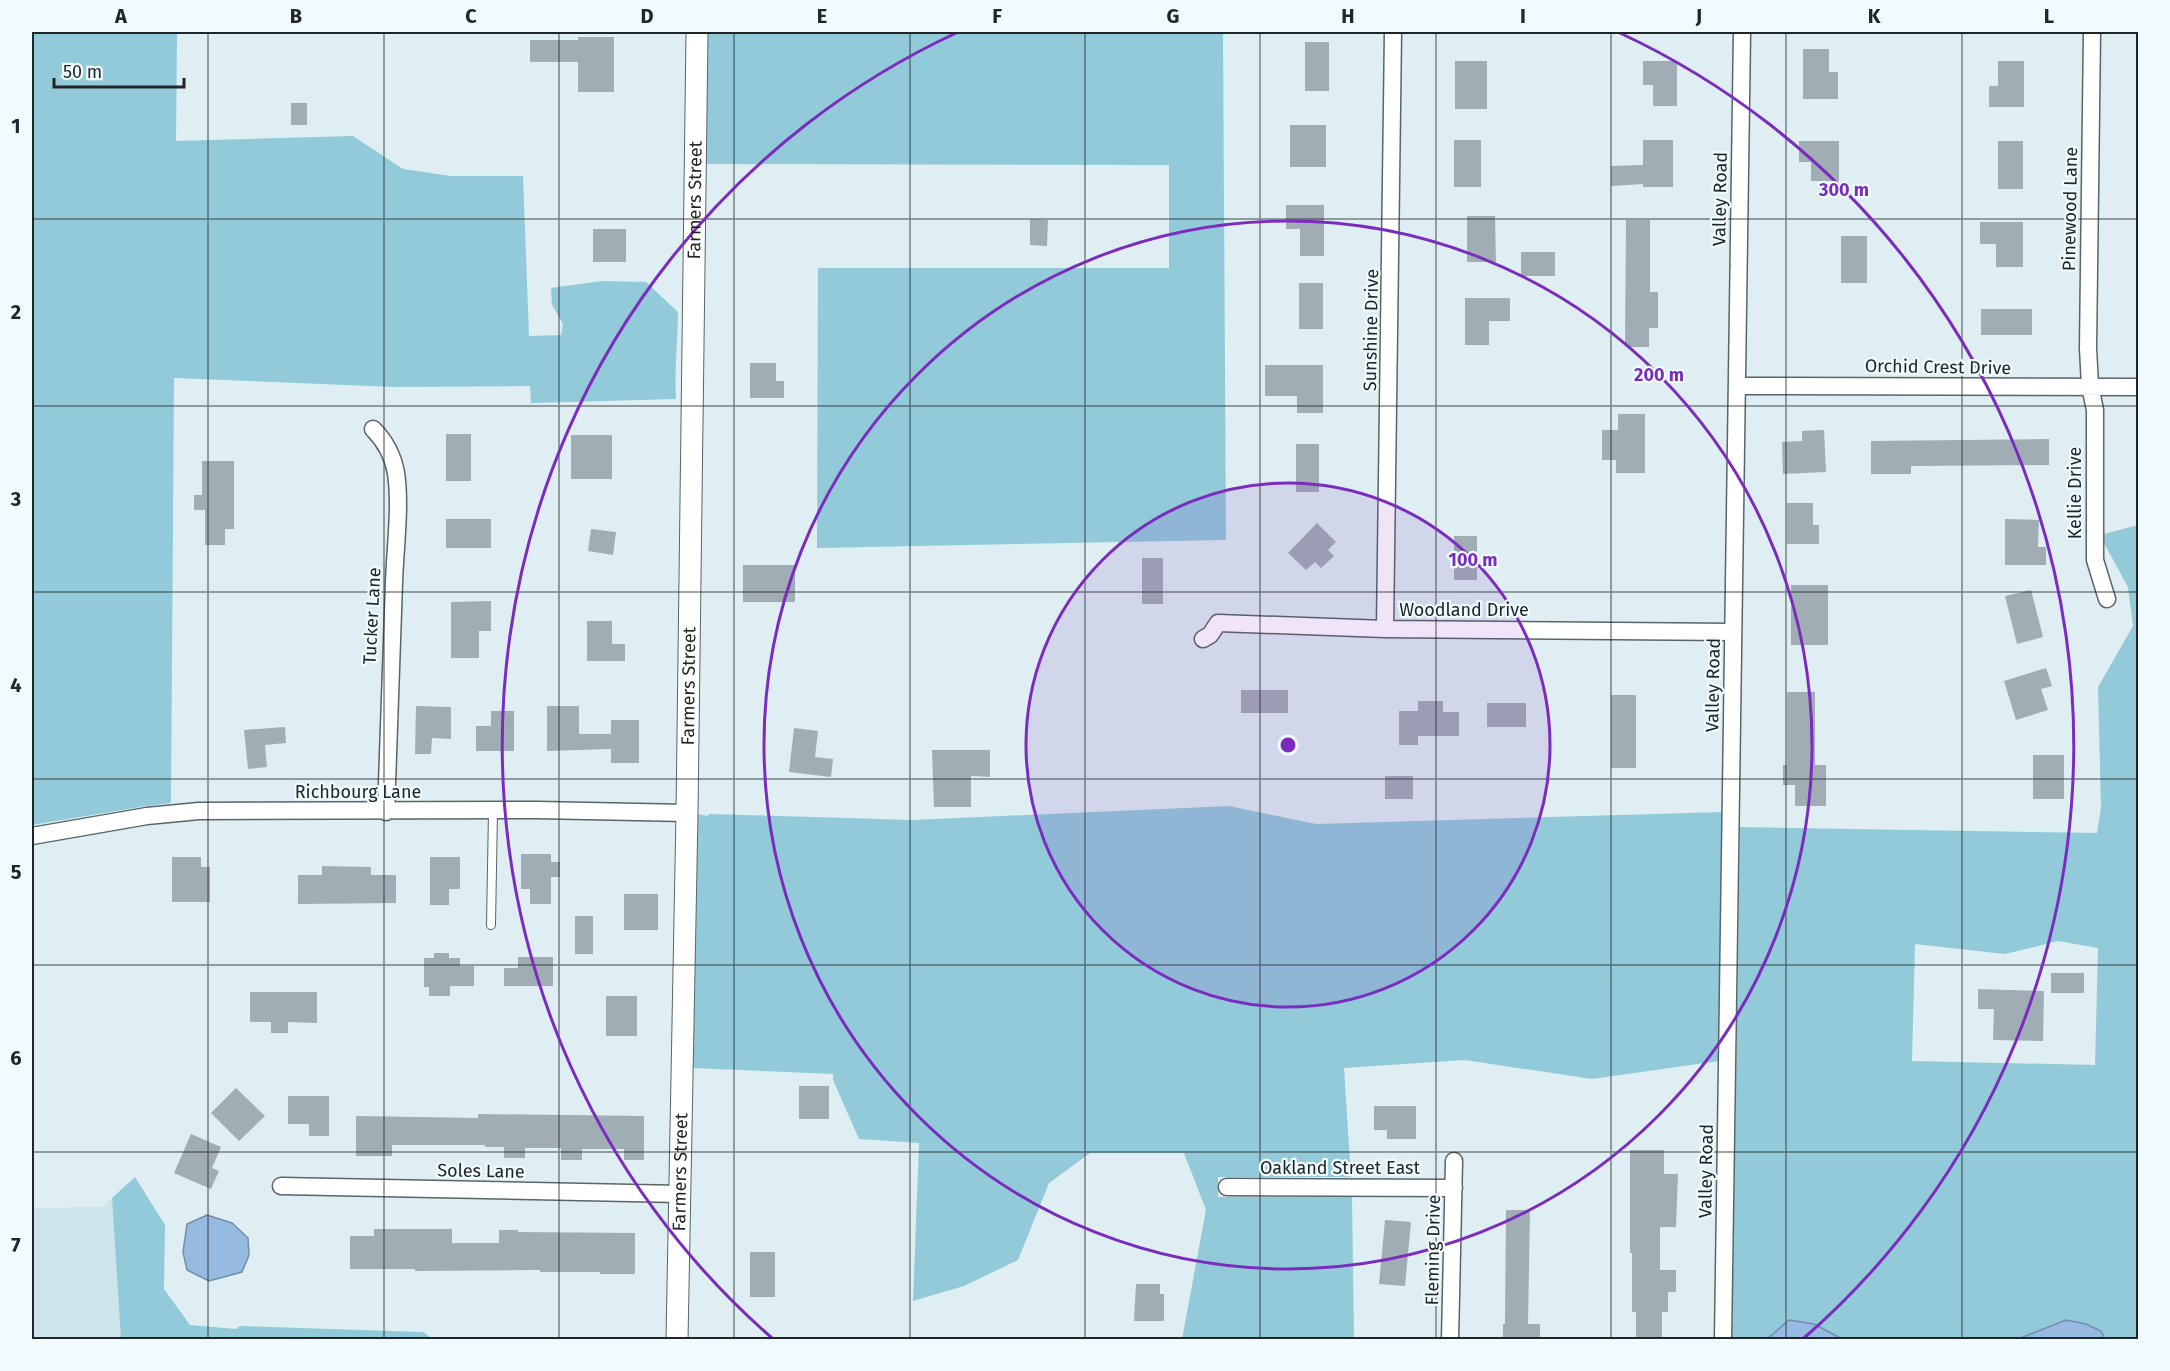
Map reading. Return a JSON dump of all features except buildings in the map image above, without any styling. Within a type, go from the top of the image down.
[{"type":"street","name":"Farmers Street","points":[[677,1340],[687,813],[697,32]]},
{"type":"street","name":"Sunshine Drive","points":[[1385,629],[1393,32]]},
{"type":"street","name":"Valley Road","points":[[1723,1340],[1742,32]]},
{"type":"street","name":"Pinewood Lane","points":[[2090,386],[2088,348],[2092,32]]},
{"type":"street","name":"Orchid Crest Drive","points":[[1737,386],[2139,387]]},
{"type":"street","name":"Kellie Drive","points":[[2090,386],[2094,410],[2095,560],[2107,598]]},
{"type":"street","name":"Tucker Lane","points":[[373,429],[382,438],[391,454],[396,483],[386,812]]},
{"type":"street","name":"Woodland Drive","points":[[1203,639],[1210,635],[1218,624],[1226,623],[1250,626],[1385,629],[1734,632]]},
{"type":"street","name":"Richbourg Lane","points":[[32,836],[147,816],[199,811],[687,813]]},
{"type":"street","name":"Fleming Drive","points":[[1450,1340],[1454,1161]]},
{"type":"street","name":"Soles Lane","points":[[281,1186],[680,1194]]},
{"type":"street","name":"Oakland Street East","points":[[1227,1187],[1454,1188]]},
{"type":"lane","points":[[491,925],[493,811]]},
{"type":"shaded area","points":[[32,32],[177,32],[176,141],[353,136],[403,169],[451,176],[523,176],[529,336],[561,335],[563,324],[552,305],[551,288],[602,281],[646,282],[678,312],[676,399],[531,403],[530,386],[394,387],[174,378],[171,803],[32,825]]},
{"type":"shaded area","points":[[706,32],[1223,32],[1226,540],[817,548],[818,268],[1169,268],[1169,165],[704,164]]},
{"type":"shaded area","points":[[2138,525],[2138,1339],[2105,1339],[2101,1331],[2086,1324],[2066,1320],[2018,1339],[1842,1339],[1814,1324],[1789,1320],[1767,1339],[1732,1340],[1740,827],[2097,833],[2101,808],[2098,687],[2133,626],[2128,587],[2104,543],[2104,534]],"holes":[[[2058,941],[2098,948],[2095,1065],[1912,1061],[1915,944],[2005,954]]]},
{"type":"shaded area","points":[[1229,806],[1316,824],[1723,812],[1719,1061],[1592,1079],[1465,1060],[1344,1068],[1351,1177],[1218,1177],[1218,1197],[1352,1197],[1354,1339],[1182,1339],[1206,1210],[1184,1153],[1090,1153],[1049,1183],[1018,1260],[964,1286],[913,1301],[919,1143],[859,1139],[833,1080],[833,1074],[691,1068],[696,814],[913,820]]},
{"type":"shaded area","points":[[135,1177],[165,1225],[164,1289],[190,1325],[236,1329],[240,1326],[423,1332],[433,1339],[121,1339],[112,1198]]},
{"type":"shaded area","points":[[112,1198],[121,1339],[32,1339],[32,1208],[102,1207]]},
{"type":"shaded area","points":[[207,1215],[232,1223],[248,1238],[249,1255],[242,1272],[209,1281],[187,1270],[183,1252],[187,1224]]},
{"type":"shaded area","points":[[1789,1320],[1814,1324],[1842,1339],[1767,1339]]},
{"type":"shaded area","points":[[2066,1320],[2086,1324],[2101,1331],[2105,1339],[2018,1339]]}]
